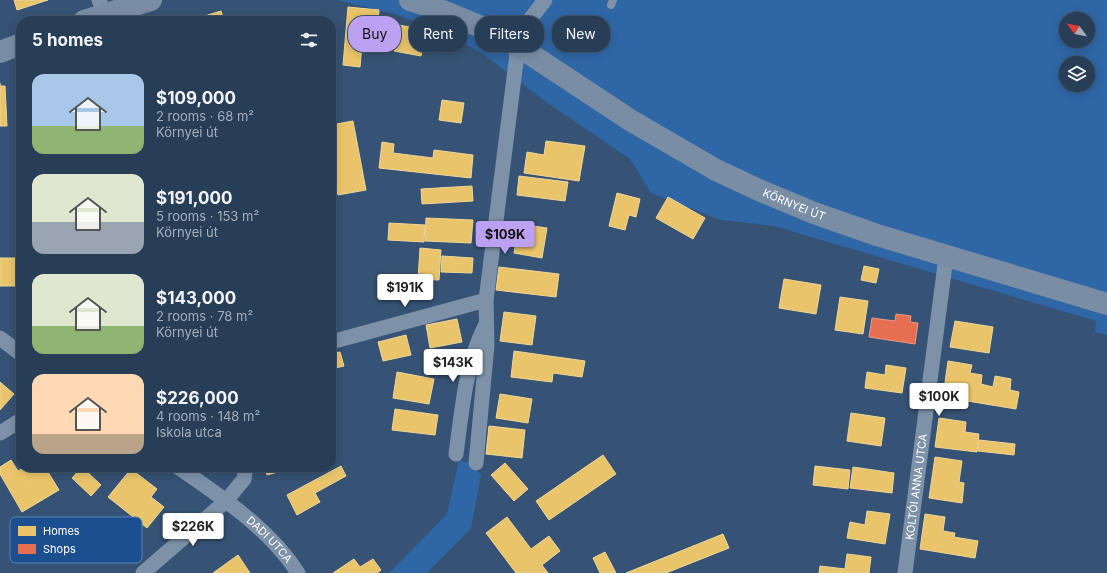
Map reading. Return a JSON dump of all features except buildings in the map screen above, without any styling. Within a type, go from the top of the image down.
[{"type":"main road","points":[[98,16],[151,0]]},
{"type":"main road","name":"KÖRNYEI ÚT","points":[[410,0],[438,9],[475,24]]},
{"type":"main road","points":[[0,52],[16,46]]},
{"type":"main road","name":"KÖRNYEI ÚT","points":[[527,52],[630,120],[686,154],[738,181],[814,213],[946,257],[1103,303]]},
{"type":"street","points":[[533,16],[545,0]]},
{"type":"street","points":[[476,463],[487,345],[486,300],[517,52]]},
{"type":"street","name":"KOLTÓI ANNA UTCA","points":[[905,573],[946,257]]},
{"type":"street","points":[[336,341],[486,300]]},
{"type":"street","points":[[456,454],[468,372],[475,347],[486,324]]},
{"type":"street","points":[[0,338],[16,350]]},
{"type":"street","points":[[0,433],[16,423]]},
{"type":"street","name":"DADI UTCA","points":[[185,472],[226,501],[258,527],[292,563],[298,573]]},
{"type":"street","points":[[142,573],[226,501],[244,479],[245,472]]},
{"type":"shaded area","points":[[337,0],[1107,0],[1107,335],[1095,332],[1096,321],[774,226],[721,220],[651,193],[630,159],[542,99],[480,52],[544,52],[544,16],[475,16],[475,49],[467,45],[467,16],[409,16],[409,19]]},
{"type":"shaded area","points":[[459,460],[469,463],[481,475],[471,528],[427,573],[389,573],[447,514]]}]
